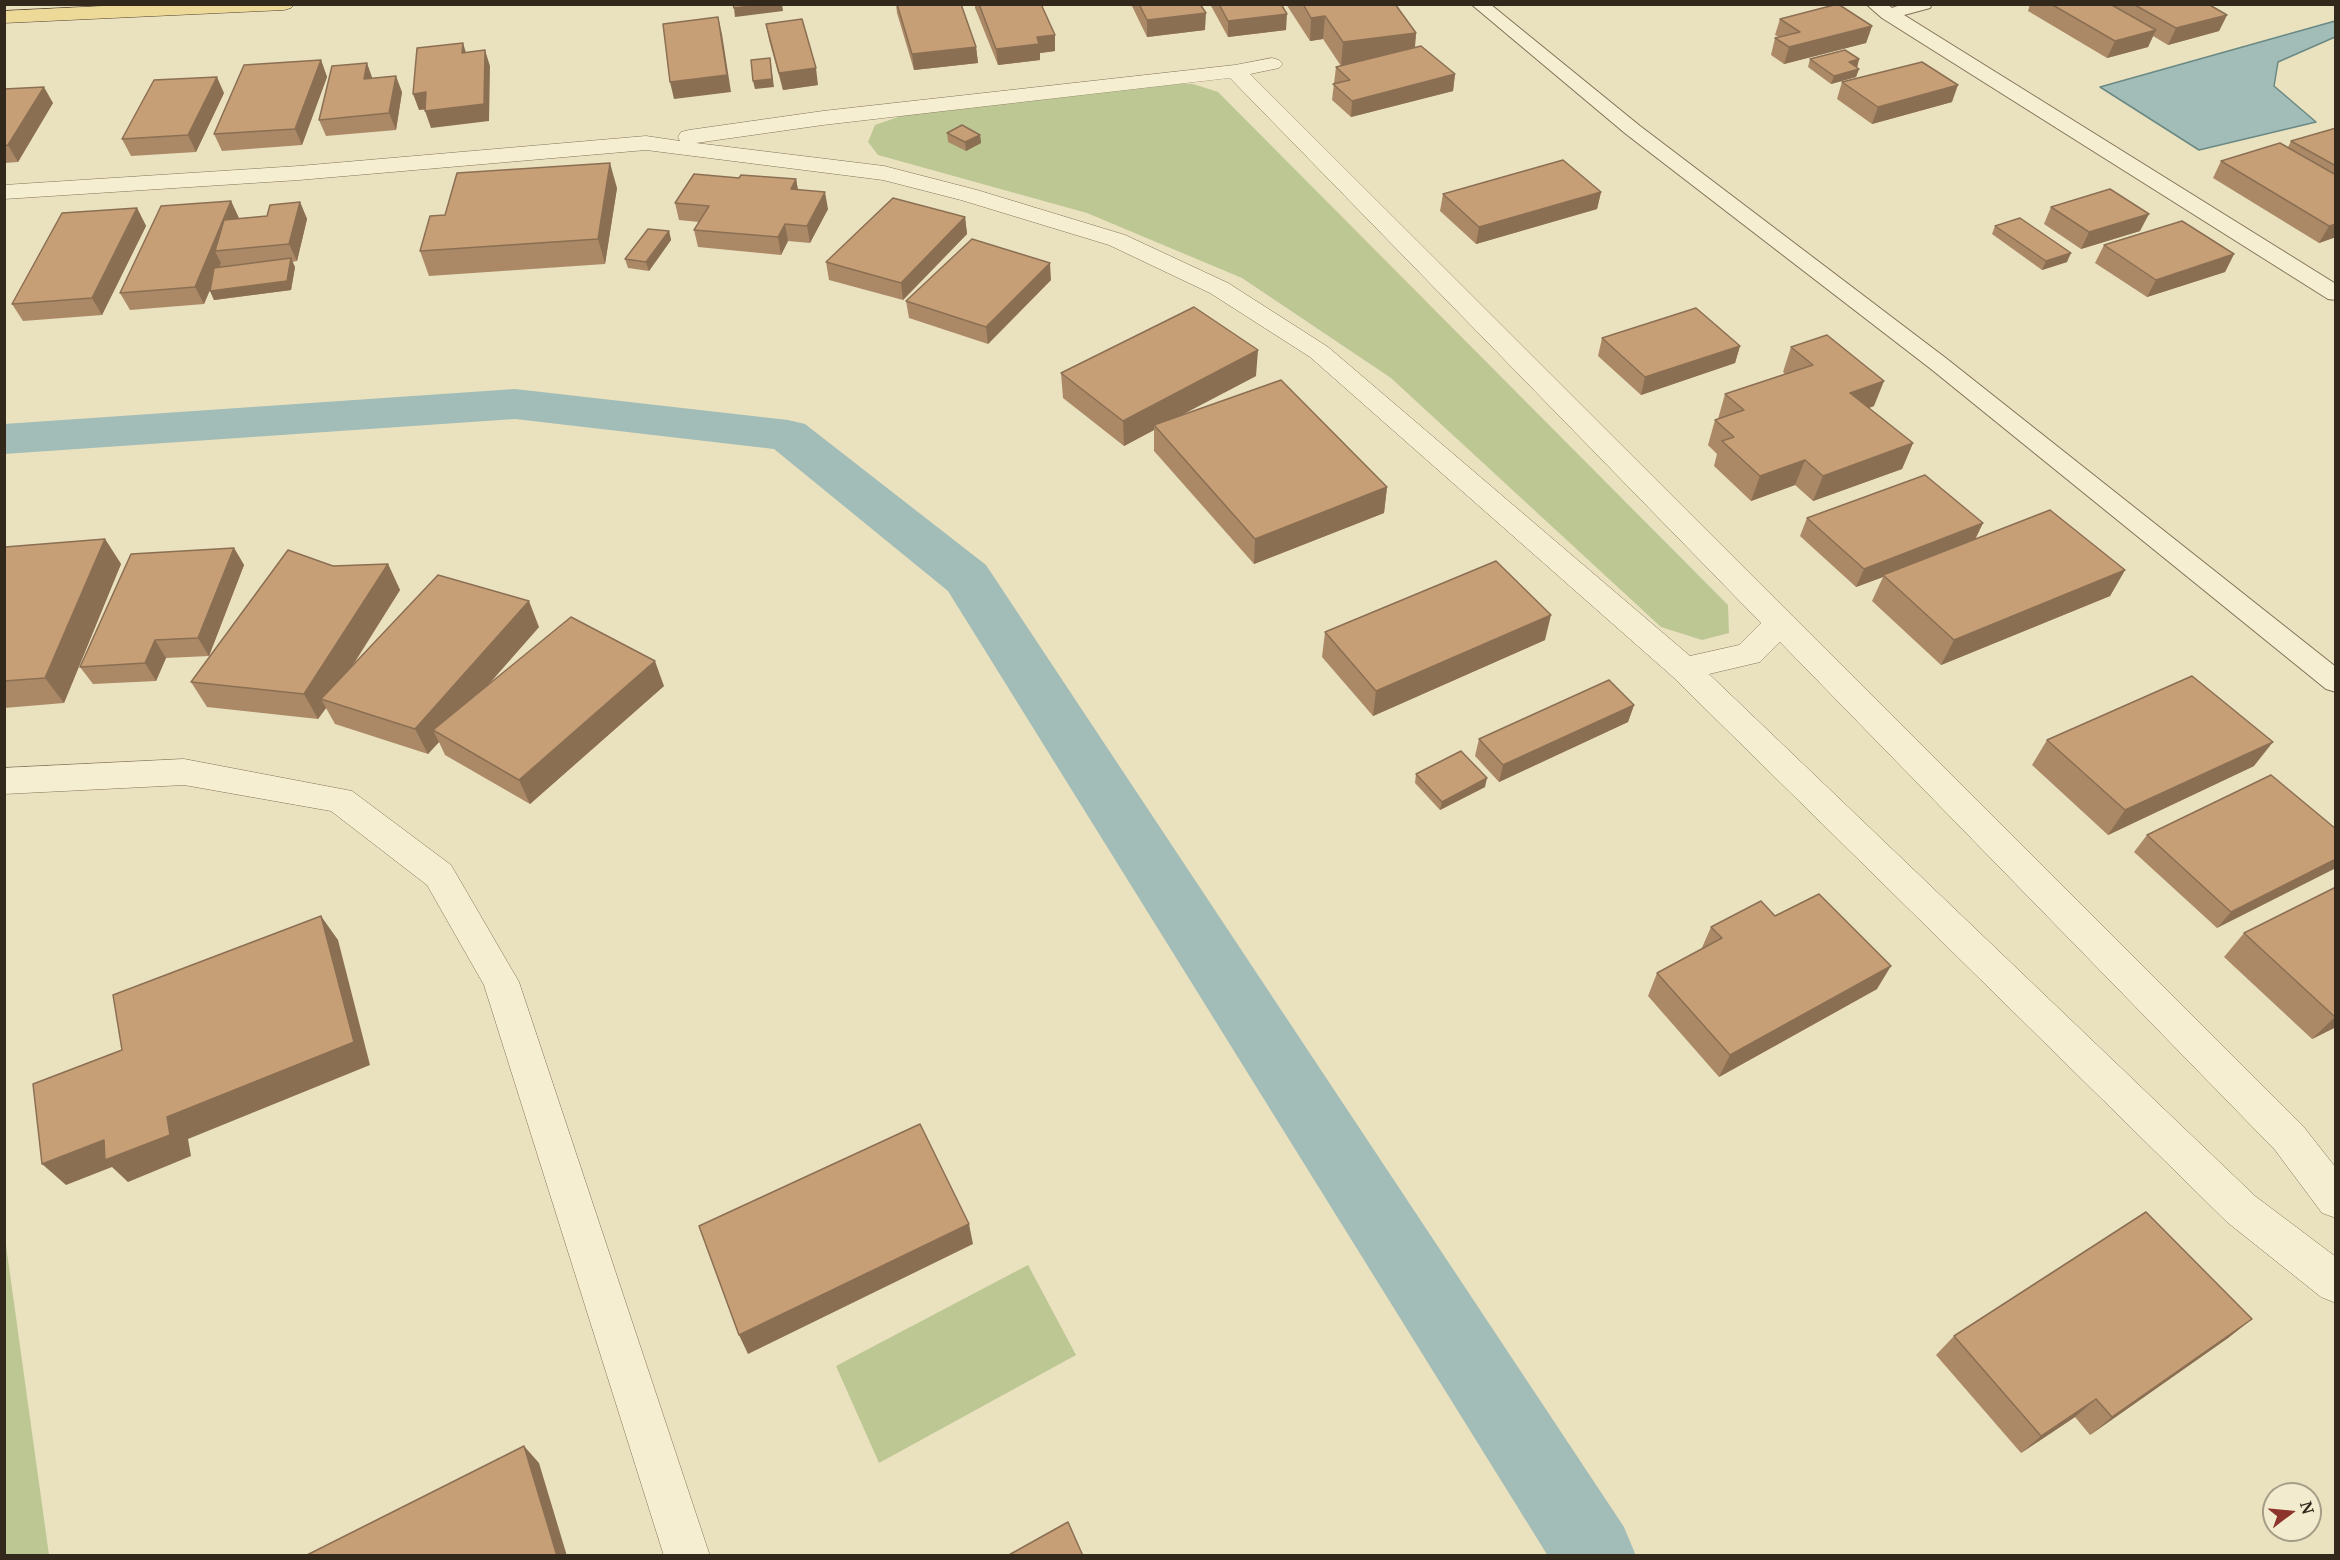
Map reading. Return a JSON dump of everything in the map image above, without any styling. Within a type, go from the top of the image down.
[{"type":"main road","points":[[4,17],[284,4]]},
{"type":"street","points":[[4,192],[299,172],[645,143],[823,118],[1272,64]]},
{"type":"street","points":[[1235,70],[2289,1138],[2336,1200]]},
{"type":"street","points":[[809,163],[823,118]]},
{"type":"street","points":[[645,143],[884,173],[1117,240],[1219,288],[1319,352],[1684,669],[2241,1209],[2336,1283]]},
{"type":"street","points":[[1684,669],[1749,654],[1780,623]]},
{"type":"street","points":[[4,782],[184,772],[340,800],[439,875],[501,982],[687,1556]]},
{"type":"lane","points":[[1479,4],[1632,130],[1948,371],[2336,682]]},
{"type":"lane","points":[[1881,9],[1924,4]]},
{"type":"lane","points":[[1881,9],[2335,293]]},
{"type":"green space","points":[[1162,82],[1193,84],[1218,92],[1728,605],[1729,633],[1702,640],[1661,627],[1391,378],[1242,278],[1087,213],[878,155],[868,142],[875,125],[904,115]]},
{"type":"green space","points":[[5,1238],[49,1555],[5,1555]]},
{"type":"green space","points":[[1028,1265],[1076,1355],[879,1463],[836,1366]]},
{"type":"water","points":[[2335,21],[2335,37],[2278,62],[2274,86],[2316,122],[2199,150],[2100,87]]},
{"type":"building","points":[[733,4],[769,4],[734,8]]},
{"type":"building","points":[[897,4],[961,4],[976,47],[912,54]]},
{"type":"building","points":[[979,4],[1041,4],[1055,35],[1037,37],[1039,44],[996,49]]},
{"type":"building","points":[[1139,4],[1200,4],[1206,13],[1147,20]]},
{"type":"building","points":[[1219,4],[1281,4],[1287,14],[1228,21]]},
{"type":"building","points":[[1303,4],[1395,4],[1416,33],[1343,42],[1325,16],[1311,18]]},
{"type":"building","points":[[1838,4],[1872,26],[1789,47],[1775,38],[1800,32],[1780,19]]},
{"type":"building","points":[[2051,4],[2110,4],[2156,30],[2115,41]]},
{"type":"building","points":[[2133,4],[2208,4],[2227,15],[2176,28]]},
{"type":"building","points":[[718,17],[727,75],[670,82],[663,24]]},
{"type":"building","points":[[802,19],[816,68],[779,73],[766,24]]},
{"type":"building","points":[[463,43],[462,53],[485,50],[484,104],[425,111],[426,92],[413,94],[417,48]]},
{"type":"building","points":[[1421,46],[1455,74],[1352,101],[1333,84],[1350,80],[1336,67]]},
{"type":"building","points":[[1845,50],[1859,59],[1849,62],[1859,69],[1834,76],[1810,59]]},
{"type":"building","points":[[770,58],[772,79],[753,81],[751,60]]},
{"type":"building","points":[[321,60],[295,129],[214,134],[244,65]]},
{"type":"building","points":[[1922,62],[1958,85],[1878,107],[1842,82]]},
{"type":"building","points":[[367,63],[364,79],[396,76],[389,113],[319,120],[332,66]]},
{"type":"building","points":[[217,77],[188,135],[122,139],[154,80]]},
{"type":"building","points":[[44,87],[8,145],[4,146],[4,89]]},
{"type":"building","points":[[962,125],[980,135],[965,142],[947,133]]},
{"type":"building","points":[[2336,128],[2336,166],[2291,141]]},
{"type":"building","points":[[2280,143],[2336,175],[2336,224],[2329,226],[2221,161]]},
{"type":"building","points":[[1563,160],[1601,192],[1479,227],[1443,194]]},
{"type":"building","points":[[610,163],[598,239],[420,251],[430,216],[445,215],[457,173]]},
{"type":"building","points":[[694,174],[796,179],[791,189],[825,192],[807,226],[785,224],[778,237],[694,230],[709,206],[675,203]]},
{"type":"building","points":[[2110,189],[2149,214],[2089,232],[2051,207]]},
{"type":"building","points":[[893,198],[965,217],[901,283],[826,262]]},
{"type":"building","points":[[231,201],[195,287],[120,293],[161,206]]},
{"type":"building","points":[[300,202],[289,244],[215,251],[224,220],[267,216],[270,205]]},
{"type":"building","points":[[137,208],[92,298],[12,304],[62,213]]},
{"type":"building","points":[[2020,218],[2071,253],[2046,261],[1995,226]]},
{"type":"building","points":[[2182,221],[2234,254],[2156,280],[2104,245]]},
{"type":"building","points":[[648,229],[669,231],[646,262],[625,259]]},
{"type":"building","points":[[972,239],[1050,263],[986,327],[906,301]]},
{"type":"building","points":[[291,258],[287,281],[210,291],[214,268]]},
{"type":"building","points":[[1194,307],[1258,350],[1123,421],[1061,373]]},
{"type":"building","points":[[1696,308],[1740,346],[1645,377],[1602,338]]},
{"type":"building","points":[[1827,335],[1884,381],[1850,393],[1913,443],[1823,476],[1805,460],[1760,476],[1722,441],[1734,437],[1715,420],[1744,410],[1725,394],[1813,365],[1791,347]]},
{"type":"building","points":[[1281,380],[1387,487],[1255,539],[1154,425]]},
{"type":"building","points":[[1925,475],[1983,523],[1864,569],[1807,518]]},
{"type":"building","points":[[2050,510],[2125,570],[1954,640],[1883,575]]},
{"type":"building","points":[[105,539],[45,678],[4,681],[5,547]]},
{"type":"building","points":[[234,548],[198,638],[155,640],[145,663],[80,667],[131,554]]},
{"type":"building","points":[[288,550],[333,566],[388,564],[304,694],[191,682]]},
{"type":"building","points":[[1496,561],[1551,615],[1376,691],[1325,632]]},
{"type":"building","points":[[438,575],[529,601],[415,729],[321,699]]},
{"type":"building","points":[[571,617],[655,661],[519,780],[433,730]]},
{"type":"building","points":[[2192,676],[2273,742],[2125,810],[2047,740]]},
{"type":"building","points":[[1609,680],[1634,705],[1503,765],[1479,739]]},
{"type":"building","points":[[1461,751],[1487,778],[1442,802],[1416,774]]},
{"type":"building","points":[[2271,775],[2336,829],[2336,859],[2231,912],[2147,835]]},
{"type":"building","points":[[2336,887],[2336,1017],[2335,1017],[2244,933]]},
{"type":"building","points":[[1819,894],[1891,966],[1730,1055],[1657,973],[1722,938],[1711,927],[1761,901],[1775,916]]},
{"type":"building","points":[[321,916],[354,1042],[167,1117],[170,1135],[105,1160],[104,1140],[42,1164],[33,1084],[122,1050],[113,995]]},
{"type":"building","points":[[920,1124],[969,1224],[739,1335],[699,1226]]},
{"type":"building","points":[[2146,1212],[2252,1319],[2112,1417],[2096,1399],[2041,1436],[1954,1336]]},
{"type":"building","points":[[524,1446],[557,1556],[305,1556]]},
{"type":"building","points":[[1068,1522],[1083,1556],[1007,1556]]},
{"type":"waterway","points":[[4,439],[515,404],[788,435],[967,578],[1595,1556]]}]
